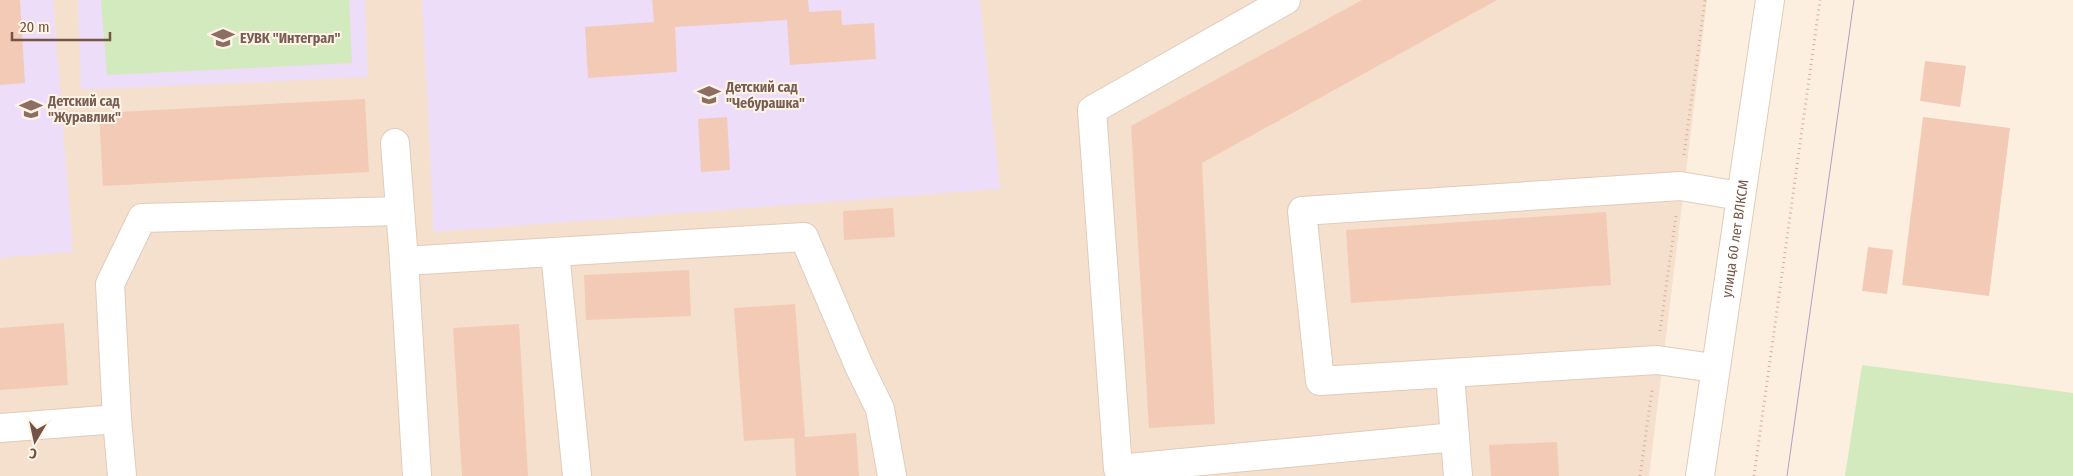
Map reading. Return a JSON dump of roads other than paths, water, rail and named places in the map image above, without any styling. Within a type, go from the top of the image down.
[{"type":"street","points":[[1286,0],[1092,110],[1118,469],[1137,472],[1455,436]]},
{"type":"street","name":"улица 60 лет ВЛКСМ","points":[[1700,476],[1714,368],[1770,0]]},
{"type":"street","points":[[395,143],[417,476]]},
{"type":"street","points":[[1714,368],[1657,360],[1320,381],[1302,211],[1680,186],[1740,196]]},
{"type":"street","points":[[122,476],[110,284],[142,218],[400,212]]},
{"type":"street","points":[[404,261],[804,237],[859,366],[880,409],[892,476]]},
{"type":"street","points":[[555,252],[577,476]]},
{"type":"street","points":[[1450,374],[1458,476]]},
{"type":"street","points":[[0,428],[117,419]]},
{"type":"tram line","points":[[1787,476],[1854,0]]},
{"type":"place","name":"ЕУВК \"Интеграл\"","points":[[223,38]]},
{"type":"place","name":"Детский сад \"Чебурашка\"","points":[[709,95]]},
{"type":"place","name":"Детский сад \"Журавлик\"","points":[[31,109]]}]
